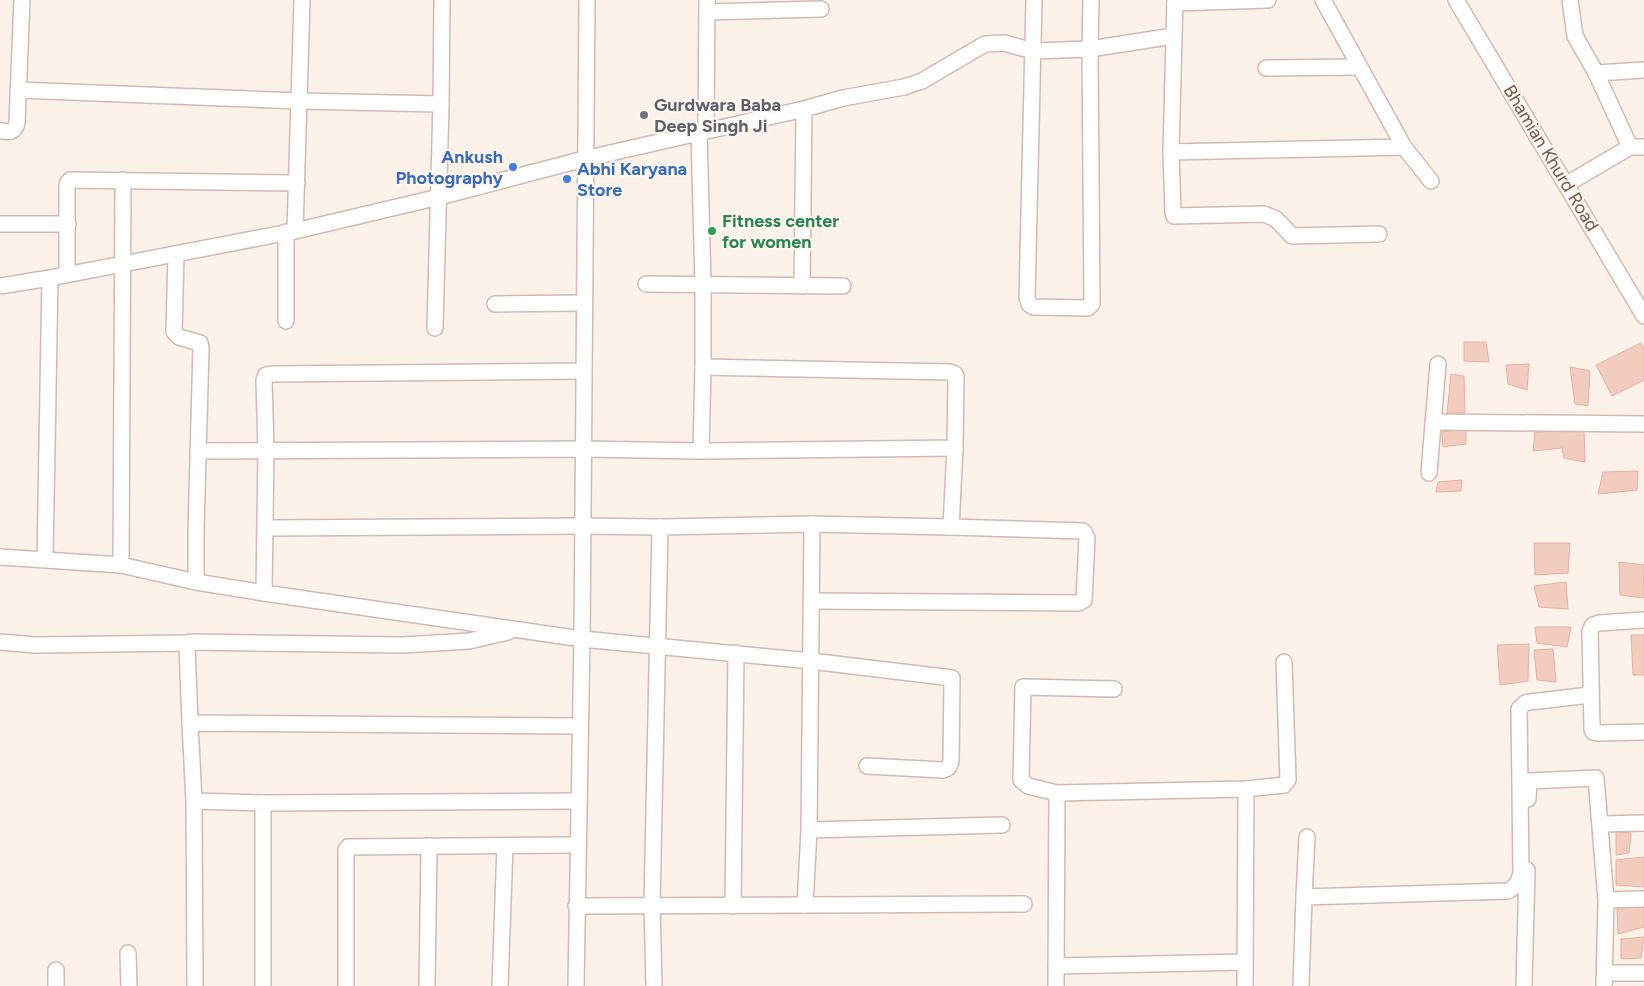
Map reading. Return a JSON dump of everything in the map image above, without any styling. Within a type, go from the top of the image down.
[{"type":"street","points":[[0,132],[12,131],[16,127],[22,0]]},
{"type":"street","points":[[286,321],[291,232],[297,183],[302,0]]},
{"type":"street","points":[[435,328],[442,0]]},
{"type":"street","points":[[576,986],[582,639],[586,0]]},
{"type":"street","points":[[1034,0],[1027,298],[1029,304],[1033,307],[1088,308],[1092,304],[1091,0]]},
{"type":"street","points":[[1268,0],[1175,1],[1172,152],[1173,212],[1176,216],[1264,214],[1276,219],[1292,236],[1379,234]]},
{"type":"street","points":[[1323,0],[1404,147],[1430,181]]},
{"type":"street","name":"Bhamian Khurd Road","points":[[1456,0],[1644,316]]},
{"type":"street","points":[[1567,184],[1637,147],[1575,36],[1570,0]]},
{"type":"street","points":[[701,451],[703,367],[702,132],[707,6],[821,9]]},
{"type":"street","points":[[0,286],[291,232],[584,159],[804,109],[843,98],[904,87],[916,83],[985,44],[1004,43],[1033,51],[1090,49],[1174,36]]},
{"type":"street","points":[[1266,68],[1359,67]]},
{"type":"street","points":[[1596,73],[1644,70]]},
{"type":"street","points":[[18,90],[299,101],[441,104]]},
{"type":"street","points":[[802,286],[804,109]]},
{"type":"street","points":[[1172,152],[1404,147]]},
{"type":"street","points":[[67,274],[69,180],[297,183]]},
{"type":"street","points":[[121,565],[122,180]]},
{"type":"street","points":[[0,224],[68,224]]},
{"type":"street","points":[[176,254],[174,332],[178,337],[201,345],[196,582]]},
{"type":"street","points":[[45,559],[50,278]]},
{"type":"street","points":[[646,284],[843,286]]},
{"type":"street","points":[[495,304],[584,303]]},
{"type":"street","points":[[1429,473],[1438,364]]},
{"type":"street","points":[[703,367],[953,372],[957,380],[951,527]]},
{"type":"street","points":[[264,593],[266,450],[264,380],[268,374],[583,371]]},
{"type":"street","points":[[1433,422],[1644,424]]},
{"type":"street","points":[[198,451],[583,449],[701,451],[955,448]]},
{"type":"street","points":[[265,528],[660,527],[812,524],[1082,531],[1087,538],[1084,600],[1079,603],[812,601]]},
{"type":"street","points":[[805,905],[809,830],[812,524]]},
{"type":"street","points":[[654,986],[652,905],[660,527]]},
{"type":"street","points":[[0,557],[121,565],[196,582],[264,593],[582,639],[736,653],[952,678],[951,762],[948,768],[943,770],[867,766]]},
{"type":"street","points":[[1644,620],[1599,623],[1591,627],[1590,631],[1590,695],[1591,727],[1593,732],[1644,732]]},
{"type":"street","points":[[0,642],[35,644],[189,644],[209,642],[403,645],[469,641],[516,629]]},
{"type":"street","points":[[189,644],[187,646],[194,801],[195,986]]},
{"type":"street","points":[[733,906],[736,653]]},
{"type":"street","points":[[1114,689],[1023,687],[1021,780],[1028,786],[1057,793],[1246,789],[1282,786],[1288,780],[1284,662]]},
{"type":"street","points":[[1304,896],[1508,891],[1515,887],[1519,882],[1521,872],[1520,709],[1530,702],[1590,695]]},
{"type":"street","points":[[190,723],[580,726]]},
{"type":"street","points":[[1524,986],[1528,782],[1596,778],[1606,900],[1604,980],[1644,973]]},
{"type":"street","points":[[1245,986],[1246,789]]},
{"type":"street","points":[[1056,986],[1057,793]]},
{"type":"street","points":[[194,801],[263,803],[578,800]]},
{"type":"street","points":[[263,803],[263,986]]},
{"type":"street","points":[[1600,824],[1644,823]]},
{"type":"street","points":[[809,830],[1002,825]]},
{"type":"street","points":[[1301,986],[1307,836]]},
{"type":"street","points":[[346,986],[347,848],[577,845]]},
{"type":"street","points":[[427,986],[429,846]]},
{"type":"street","points":[[500,986],[505,846]]},
{"type":"street","points":[[1606,900],[1644,898]]},
{"type":"street","points":[[576,906],[1024,904]]},
{"type":"street","points":[[128,953],[129,986]]},
{"type":"street","points":[[1056,966],[1245,962]]},
{"type":"street","points":[[56,970],[56,986]]},
{"type":"building","points":[[1464,342],[1486,342],[1489,362],[1464,361]]},
{"type":"building","points":[[1641,343],[1644,348],[1644,380],[1612,396],[1596,365]]},
{"type":"building","points":[[1529,364],[1527,390],[1508,384],[1506,365]]},
{"type":"building","points":[[1570,367],[1590,371],[1588,406],[1575,404]]},
{"type":"building","points":[[1451,374],[1464,376],[1465,413],[1447,413]]},
{"type":"building","points":[[1466,428],[1466,444],[1443,447],[1442,432]]},
{"type":"building","points":[[1584,430],[1585,462],[1564,458],[1562,448],[1533,451],[1535,432]]},
{"type":"building","points":[[1638,471],[1637,490],[1598,494],[1603,472]]},
{"type":"building","points":[[1462,480],[1461,491],[1436,492],[1438,482]]},
{"type":"building","points":[[1534,543],[1570,543],[1568,573],[1535,575]]},
{"type":"building","points":[[1619,562],[1644,565],[1643,598],[1620,595]]},
{"type":"building","points":[[1566,582],[1568,609],[1539,607],[1534,586]]},
{"type":"building","points":[[1535,627],[1571,627],[1567,647],[1537,643]]},
{"type":"building","points":[[1631,635],[1644,635],[1644,675],[1633,675]]},
{"type":"building","points":[[1529,644],[1528,681],[1500,685],[1497,645]]},
{"type":"building","points":[[1553,649],[1556,682],[1537,680],[1534,650]]},
{"type":"building","points":[[1616,832],[1631,833],[1629,853],[1616,855]]},
{"type":"building","points":[[1644,857],[1644,887],[1616,885],[1616,860]]},
{"type":"building","points":[[1644,906],[1644,927],[1618,934],[1617,908]]},
{"type":"building","points":[[1644,937],[1641,958],[1621,959],[1621,939]]},
{"type":"place","name":"Gurdwara Baba Deep Singh Ji","points":[[644,115]]},
{"type":"place","name":"Ankush Photography","points":[[513,167]]},
{"type":"place","name":"Abhi Karyana Store","points":[[567,179]]},
{"type":"place","name":"Fitness center for women","points":[[712,231]]}]
